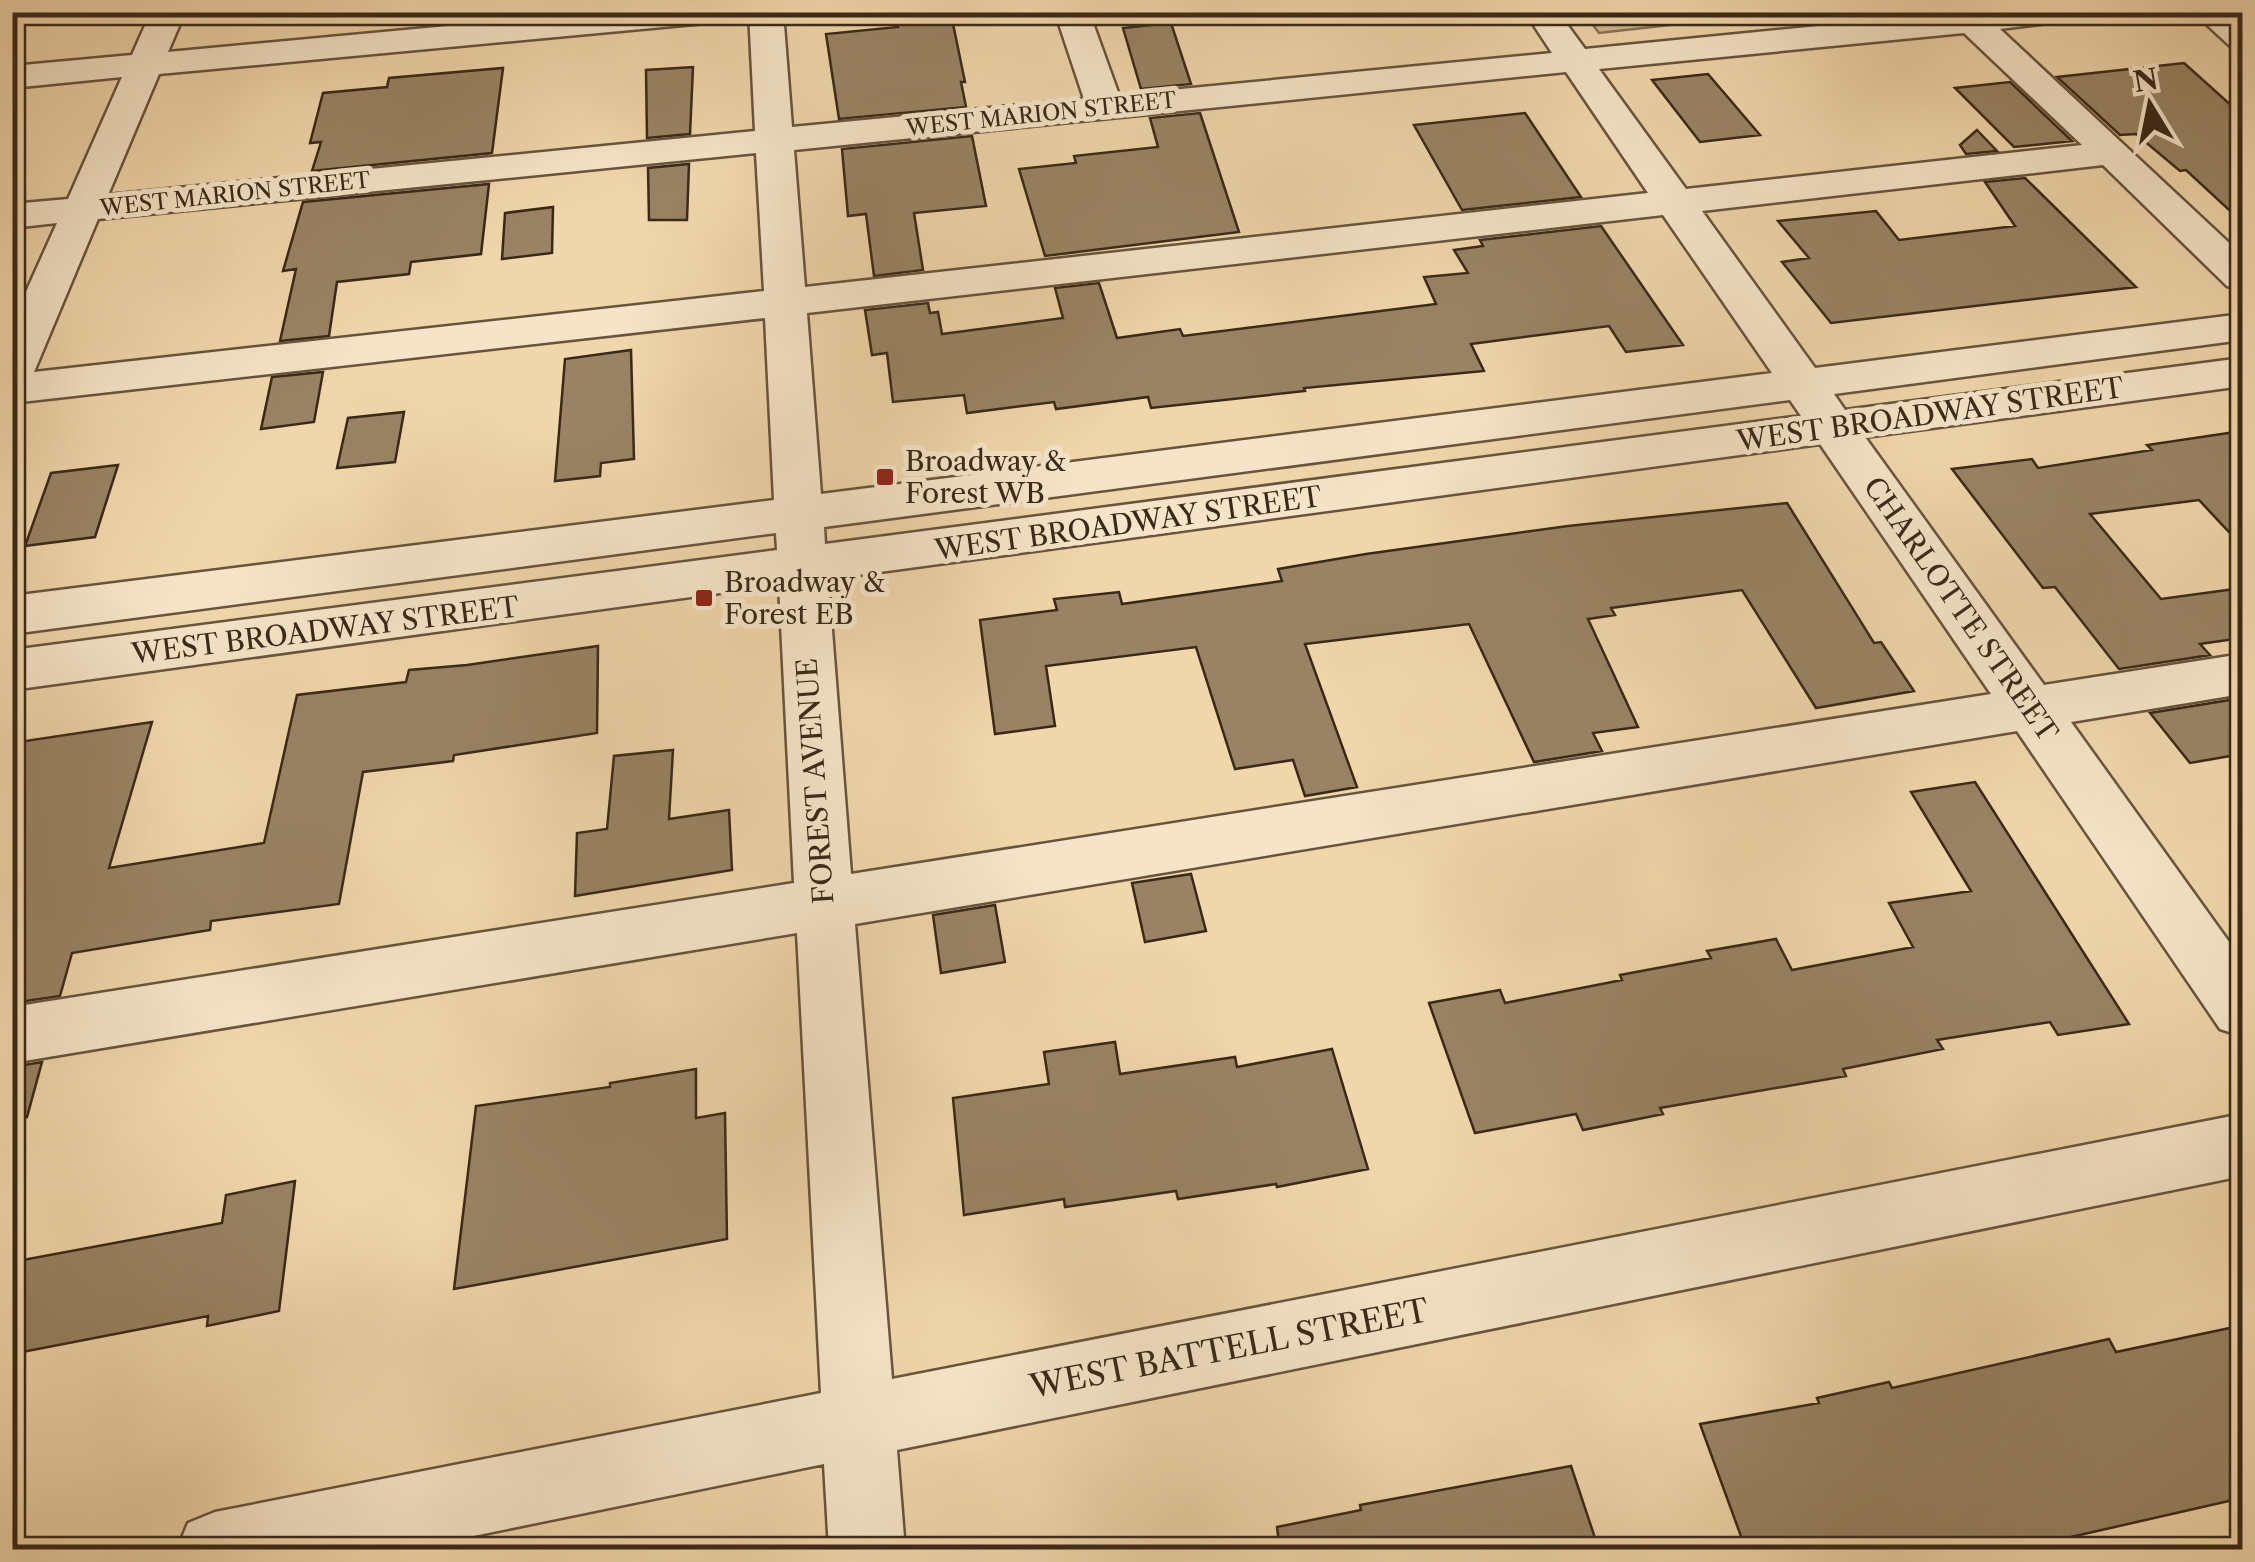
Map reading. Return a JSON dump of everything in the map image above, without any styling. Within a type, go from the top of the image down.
[{"type":"street","points":[[12,373],[168,12]]},
{"type":"street","points":[[12,77],[716,12]]},
{"type":"street","name":"FOREST AVENUE","points":[[766,12],[867,1550]]},
{"type":"street","points":[[1072,12],[1105,108]]},
{"type":"street","name":"CHARLOTTE STREET","points":[[1541,12],[2242,1008]]},
{"type":"street","name":"WEST MARION STREET","points":[[12,216],[2069,12]]},
{"type":"street","points":[[2208,12],[2242,39]]},
{"type":"street","points":[[1973,22],[2242,277]]},
{"type":"street","points":[[12,389],[2113,153]]},
{"type":"street","name":"WEST BROADWAY STREET","points":[[12,670],[800,541],[1802,384],[2242,327]]},
{"type":"street","name":"WEST BROADWAY STREET","points":[[12,615],[800,541],[1832,426],[2242,372]]},
{"type":"street","points":[[12,1035],[2242,674]]},
{"type":"street","name":"WEST BATTELL STREET","points":[[215,1550],[2242,1146]]},
{"type":"shaded area","points":[[1584,12],[1778,13],[1599,33]]},
{"type":"building","points":[[951,14],[966,107],[839,119],[826,34],[898,27],[897,19]]},
{"type":"building","points":[[1171,23],[1191,84],[1141,89],[1123,28]]},
{"type":"building","points":[[2184,63],[2242,115],[2242,222],[2186,170],[2180,171],[2136,134],[2120,135],[2057,77]]},
{"type":"building","points":[[693,67],[690,134],[647,138],[646,70]]},
{"type":"building","points":[[503,68],[492,153],[312,171],[321,142],[310,143],[323,93],[387,87],[389,78]]},
{"type":"building","points":[[1708,74],[1760,135],[1700,142],[1652,80]]},
{"type":"building","points":[[2010,82],[2072,141],[2014,147],[1955,88]]},
{"type":"building","points":[[1200,113],[1239,232],[1045,256],[1019,169],[1076,163],[1074,156],[1158,147],[1150,118]]},
{"type":"building","points":[[1525,113],[1581,197],[1462,210],[1414,125]]},
{"type":"building","points":[[1977,130],[1997,151],[1966,154],[1960,145]]},
{"type":"building","points":[[972,136],[986,206],[914,213],[923,270],[874,276],[866,214],[848,216],[842,149]]},
{"type":"building","points":[[689,164],[687,220],[649,220],[648,168]]},
{"type":"building","points":[[2025,178],[2136,287],[1831,323],[1782,262],[1809,258],[1778,221],[1876,211],[1899,240],[2015,226],[1985,182]]},
{"type":"building","points":[[489,184],[481,254],[411,262],[409,274],[337,282],[329,336],[280,341],[296,269],[283,271],[303,202]]},
{"type":"building","points":[[553,207],[552,253],[502,259],[505,213]]},
{"type":"building","points":[[1601,226],[1683,345],[1626,352],[1609,326],[1471,344],[1484,371],[1151,408],[1148,397],[1056,409],[1054,402],[967,413],[964,395],[893,402],[887,353],[872,355],[865,310],[928,303],[930,313],[938,312],[942,334],[1063,318],[1055,288],[1099,283],[1117,338],[1180,329],[1183,336],[1436,304],[1424,277],[1468,273],[1454,250],[1483,246],[1480,240]]},
{"type":"building","points":[[631,350],[634,459],[601,463],[600,476],[555,481],[565,359]]},
{"type":"building","points":[[323,372],[314,422],[261,429],[272,377]]},
{"type":"building","points":[[404,412],[395,462],[337,468],[348,418]]},
{"type":"building","points":[[2242,431],[2242,546],[2199,500],[2090,514],[2161,599],[2242,588],[2242,638],[2200,644],[2210,655],[2119,669],[2055,587],[2043,588],[1952,469],[2032,459],[2038,468],[2152,450],[2147,445]]},
{"type":"building","points":[[118,465],[95,537],[25,546],[51,473]]},
{"type":"building","points":[[1787,503],[1874,643],[1881,642],[1914,691],[1816,708],[1742,590],[1611,608],[1615,615],[1588,619],[1638,727],[1593,733],[1602,751],[1534,762],[1469,624],[1305,644],[1357,787],[1305,796],[1293,760],[1235,769],[1196,647],[1046,666],[1055,726],[995,734],[980,620],[1057,610],[1054,599],[1119,592],[1122,604],[1282,581],[1278,569],[1366,554],[1568,526]]},
{"type":"building","points":[[598,646],[597,733],[454,755],[453,761],[363,772],[339,904],[211,921],[210,930],[72,953],[60,996],[12,1003],[12,743],[152,722],[109,868],[264,843],[297,695],[406,682],[409,670]]},
{"type":"building","points":[[2242,698],[2242,754],[2190,763],[2150,713]]},
{"type":"building","points":[[673,750],[669,819],[729,810],[732,870],[575,896],[577,833],[607,829],[614,756]]},
{"type":"building","points":[[1975,782],[2129,1024],[2058,1035],[2050,1022],[1937,1040],[1943,1049],[1843,1069],[1846,1076],[1660,1108],[1663,1114],[1583,1130],[1576,1114],[1475,1133],[1429,1003],[1500,990],[1505,1003],[1622,980],[1620,975],[1711,958],[1707,951],[1776,939],[1792,970],[1913,947],[1889,903],[1971,891],[1911,792]]},
{"type":"building","points":[[1191,874],[1206,931],[1145,942],[1132,883]]},
{"type":"building","points":[[995,905],[1005,962],[941,973],[933,915]]},
{"type":"building","points":[[1115,1042],[1120,1074],[1235,1057],[1237,1067],[1332,1049],[1368,1169],[1277,1187],[1276,1184],[1178,1199],[1176,1191],[1065,1207],[1064,1199],[964,1215],[953,1098],[1049,1084],[1044,1052]]},
{"type":"building","points":[[42,1062],[27,1117],[12,1115],[12,1067]]},
{"type":"building","points":[[696,1069],[696,1118],[725,1113],[727,1239],[454,1289],[476,1106],[610,1087],[610,1083]]},
{"type":"building","points":[[295,1181],[279,1311],[207,1326],[208,1316],[12,1354],[12,1262],[222,1223],[226,1195]]},
{"type":"building","points":[[2230,1328],[2242,1348],[2242,1498],[2014,1550],[1746,1550],[1700,1424],[1819,1403],[1817,1398],[1889,1382],[1892,1388],[2109,1339],[2116,1352]]},
{"type":"building","points":[[1571,1466],[1599,1550],[1280,1550],[1277,1527],[1361,1510],[1360,1505]]},
{"type":"place","name":"Broadway & Forest WB","points":[[885,477]]},
{"type":"place","name":"Broadway & Forest EB","points":[[704,598]]}]
